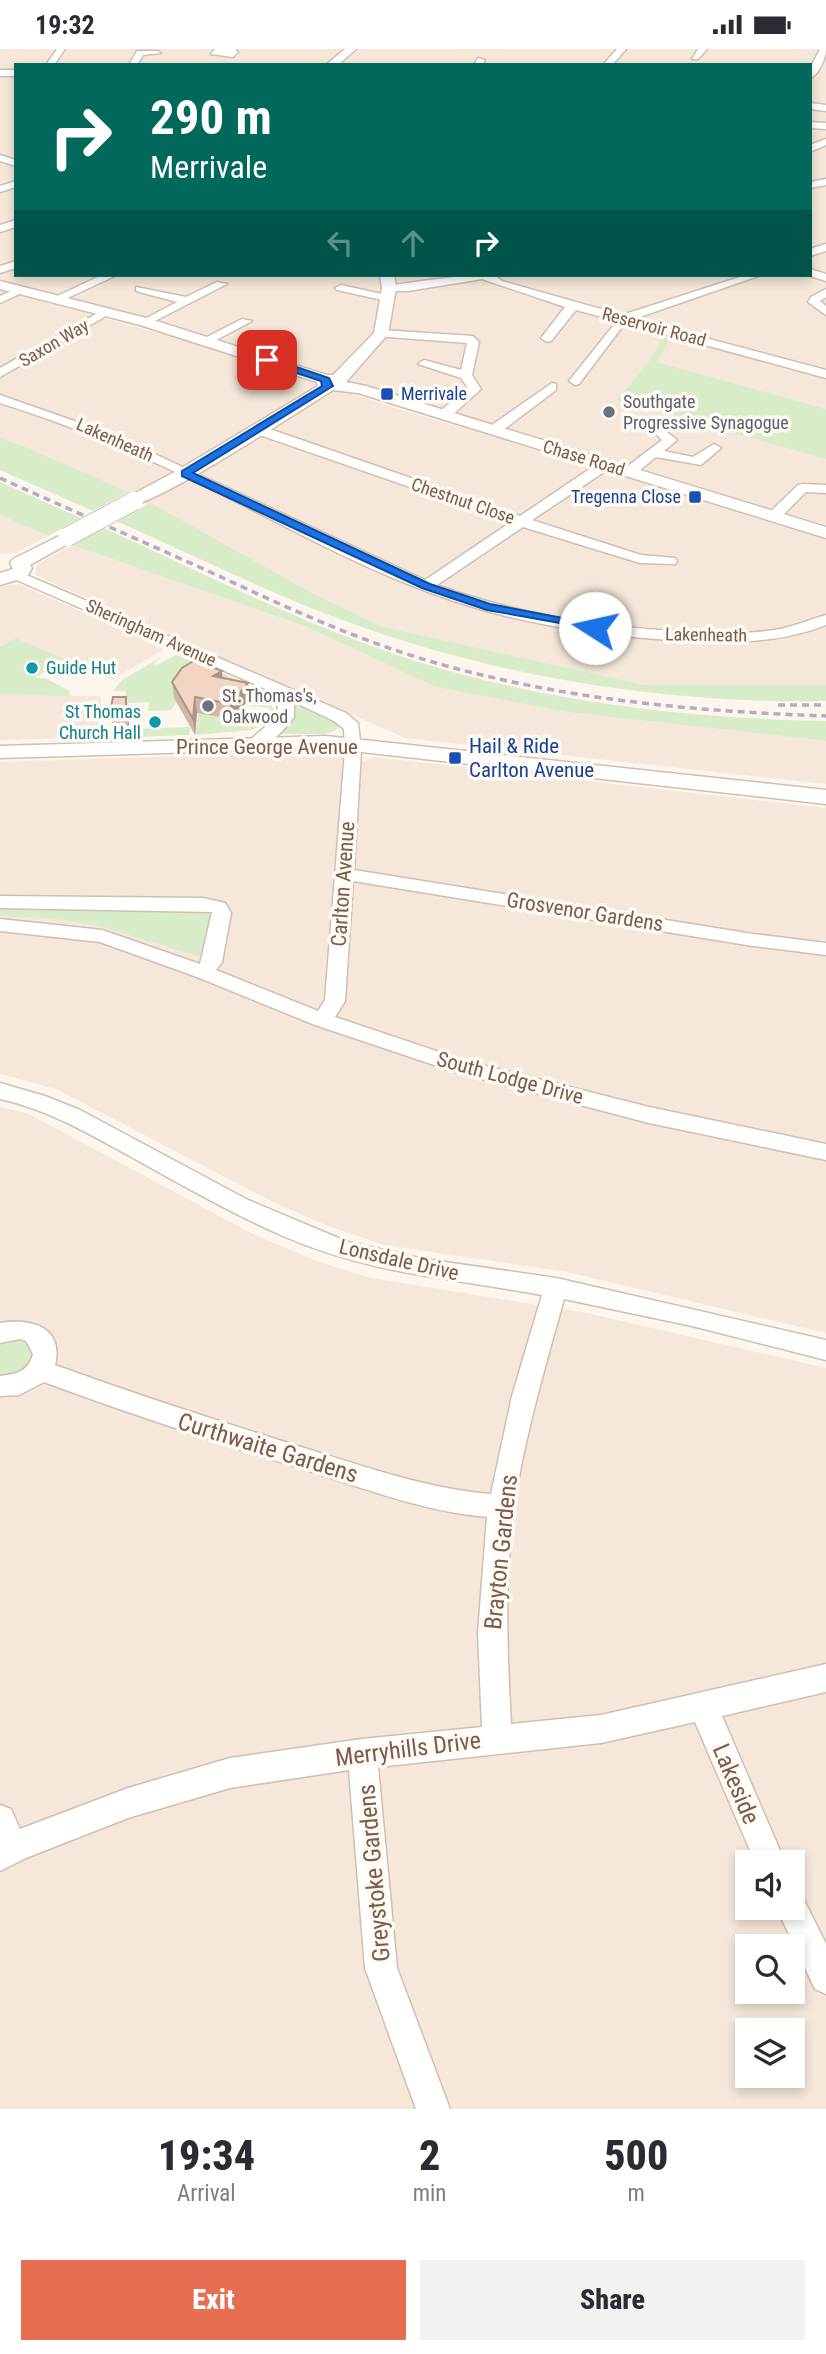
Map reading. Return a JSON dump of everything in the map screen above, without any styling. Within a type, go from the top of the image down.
[{"type":"street","points":[[334,63],[351,49]]},
{"type":"street","points":[[609,63],[622,49]]},
{"type":"street","points":[[695,57],[703,49]]},
{"type":"street","points":[[813,76],[824,49]]},
{"type":"street","points":[[134,63],[140,53],[157,53]]},
{"type":"street","points":[[55,300],[107,277]]},
{"type":"street","points":[[341,288],[408,288],[474,277]]},
{"type":"street","name":"Reservoir Road","points":[[489,277],[499,283],[574,306],[826,374]]},
{"type":"street","points":[[575,381],[618,325],[625,320],[642,310],[720,289],[751,277]]},
{"type":"street","points":[[145,322],[222,284]]},
{"type":"street","name":"Chase Road","points":[[0,285],[145,322],[826,534]]},
{"type":"street","points":[[9,570],[186,473],[334,382],[381,334],[388,287]]},
{"type":"street","points":[[140,289],[187,301]]},
{"type":"street","points":[[0,300],[20,291]]},
{"type":"street","points":[[826,292],[814,302],[826,312]]},
{"type":"street","points":[[547,338],[574,306]]},
{"type":"street","name":"Saxon Way","points":[[0,373],[107,313]]},
{"type":"street","points":[[205,341],[246,321]]},
{"type":"street","points":[[381,334],[469,339],[473,342],[466,375]]},
{"type":"street","points":[[424,364],[466,375],[475,389],[444,415]]},
{"type":"street","points":[[494,430],[552,387]]},
{"type":"street","name":"Lakenheath","points":[[0,399],[80,423],[426,586],[487,607],[595,628],[653,635],[702,637],[779,634],[826,619]]},
{"type":"street","points":[[629,472],[670,439],[655,427]]},
{"type":"street","name":"Chestnut Close","points":[[259,430],[523,522],[640,559],[670,561]]},
{"type":"street","points":[[699,461],[714,449]]},
{"type":"street","points":[[654,453],[699,461],[711,470]]},
{"type":"street","points":[[426,586],[605,465]]},
{"type":"street","points":[[773,517],[803,488],[826,489]]},
{"type":"street","name":"Sheringham Avenue","points":[[9,570],[285,692],[346,722],[352,727],[353,744]]},
{"type":"street","points":[[256,744],[286,717],[285,692]]},
{"type":"street","name":"Prince George Avenue","points":[[0,752],[314,742],[353,744],[826,797]]},
{"type":"street","name":"Carlton Avenue","points":[[322,1020],[335,1001],[353,744]]},
{"type":"street","name":"Grosvenor Gardens","points":[[344,876],[363,876],[753,940],[826,949]]},
{"type":"street","points":[[0,902],[203,904],[218,907],[222,913],[212,962],[204,972]]},
{"type":"street","name":"South Lodge Drive","points":[[0,925],[102,936],[204,972],[322,1020],[462,1067],[649,1115],[826,1152]]},
{"type":"street","name":"Lonsdale Drive","points":[[0,1091],[25,1095],[69,1114],[209,1190],[284,1227],[345,1250],[415,1268],[556,1287],[826,1350]]},
{"type":"street","name":"Brayton Gardens","points":[[497,1738],[492,1633],[501,1507],[524,1396],[556,1287]]},
{"type":"street","points":[[0,1333],[24,1330],[40,1338],[47,1353],[41,1370],[25,1383],[0,1386]]},
{"type":"street","name":"Curthwaite Gardens","points":[[41,1370],[140,1407],[363,1478],[432,1497],[501,1507]]},
{"type":"street","name":"Merryhills Drive","points":[[6,1852],[128,1803],[230,1773],[362,1754],[601,1729],[826,1678]]},
{"type":"street","name":"Lakeside","points":[[703,1706],[765,1850]]},
{"type":"street","name":"Greystoke Gardens","points":[[362,1754],[381,1968],[433,2109]]},
{"type":"street","points":[[0,1820],[6,1852]]},
{"type":"street","points":[[797,1920],[826,1978]]},
{"type":"shaded area","points":[[0,49],[826,49],[826,525],[351,384],[157,321],[0,280]]},
{"type":"shaded area","points":[[0,290],[225,351],[395,408],[759,514],[826,540],[826,685],[645,685],[380,626],[307,590],[151,503],[146,505],[122,496],[127,493],[0,438]]},
{"type":"shaded area","points":[[0,515],[48,536],[16,553],[0,554]]},
{"type":"shaded area","points":[[72,545],[307,627],[436,687],[566,712],[826,741],[826,784],[405,738],[35,575],[37,564]]},
{"type":"shaded area","points":[[19,584],[164,649],[112,680],[16,638],[0,647],[0,586]]},
{"type":"shaded area","points":[[0,695],[101,696],[98,737],[0,740]]},
{"type":"shaded area","points":[[330,751],[365,761],[374,757],[826,808],[826,1333],[567,1272],[384,1245],[328,1226],[273,1202],[56,1089],[0,1074],[0,762]]},
{"type":"shaded area","points":[[0,1107],[27,1113],[255,1235],[317,1261],[367,1277],[587,1313],[826,1368],[826,2109],[0,2109]]},
{"type":"green space","points":[[663,336],[671,338],[656,362],[826,409],[826,459],[617,400],[650,360]]},
{"type":"green space","points":[[0,438],[128,492],[93,511],[0,470]]},
{"type":"green space","points":[[0,482],[81,518],[48,536],[0,515]]},
{"type":"green space","points":[[151,503],[307,590],[380,626],[645,685],[826,685],[826,701],[707,698],[588,684],[470,660],[412,644],[295,601],[116,521]]},
{"type":"green space","points":[[104,528],[323,627],[449,671],[609,704],[717,716],[826,721],[826,741],[566,712],[436,687],[307,627],[72,545]]},
{"type":"green space","points":[[16,638],[65,659],[35,678],[45,678],[70,691],[69,696],[0,695],[0,647]]},
{"type":"green space","points":[[176,655],[248,686],[270,704],[274,713],[269,712],[271,708],[174,698],[177,702],[171,710],[148,711],[149,702],[125,703],[126,691],[113,691],[122,680],[163,656],[154,663],[157,665]]},
{"type":"green space","points":[[296,703],[340,723],[336,730],[325,734],[279,734],[293,717],[293,706]]},
{"type":"green space","points":[[199,709],[273,717],[252,730],[195,735]]},
{"type":"green space","points":[[191,727],[189,735],[109,738],[110,730]]},
{"type":"green space","points":[[0,907],[201,908],[214,919],[202,956],[197,956],[99,926],[50,918],[0,916]]},
{"type":"green space","points":[[15,1340],[30,1348],[30,1362],[23,1372],[0,1377],[0,1343]]},
{"type":"building","points":[[195,660],[222,671],[213,676],[248,683],[230,704],[195,697],[193,719],[172,682],[182,668]]},
{"type":"building","points":[[113,697],[126,697],[126,711],[110,712]]},
{"type":"railway","points":[[0,478],[309,617],[413,656],[514,682],[617,700],[826,716]]},
{"type":"railway","points":[[778,705],[826,705]]},
{"type":"place","name":"Merrivale","points":[[387,394]]},
{"type":"place","name":"Southgate Progressive Synagogue","points":[[609,412]]},
{"type":"place","name":"Tregenna Close","points":[[695,497]]},
{"type":"place","name":"Guide Hut","points":[[32,668]]},
{"type":"place","name":"St. Thomas's, Oakwood","points":[[208,706]]},
{"type":"place","name":"St Thomas Church Hall","points":[[155,722]]},
{"type":"place","name":"Hail & Ride Carlton Avenue","points":[[455,758]]},
{"type":"route","points":[[267,360],[326,380],[324,383],[328,386],[186,473],[426,586],[487,607],[595,628]]}]
